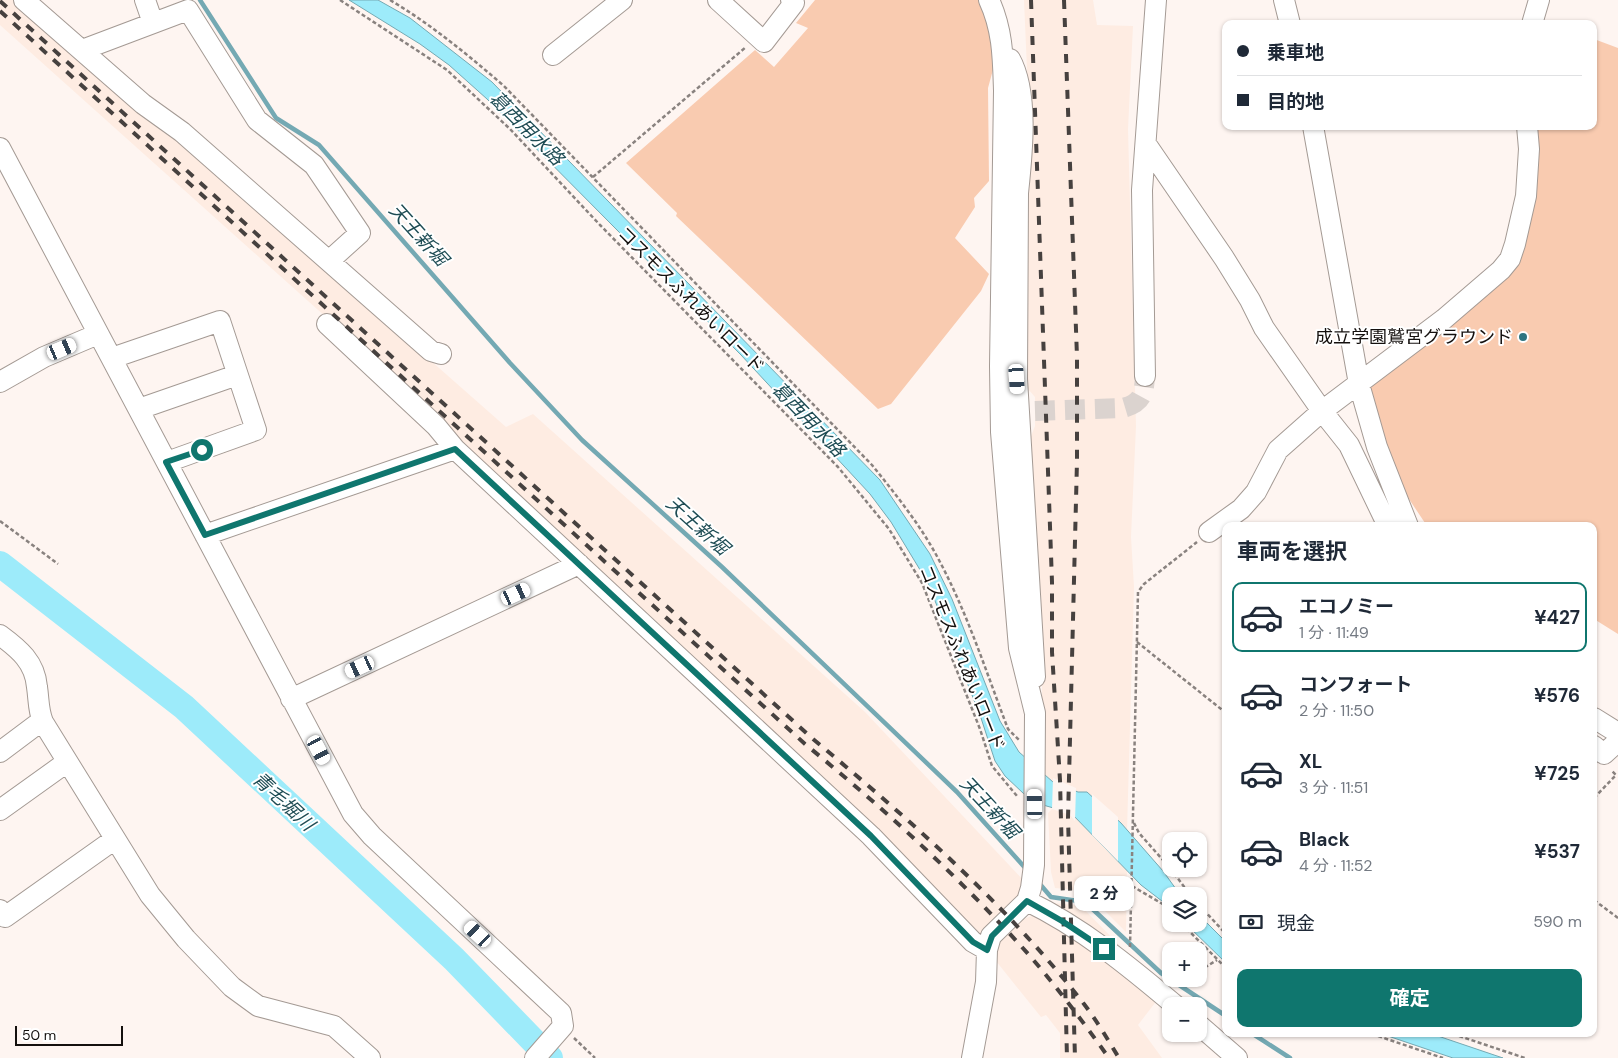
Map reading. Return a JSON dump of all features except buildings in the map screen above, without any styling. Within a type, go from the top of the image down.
[{"type":"street","points":[[24,0],[143,104],[182,132],[430,351],[441,354]]},
{"type":"street","points":[[145,0],[153,23]]},
{"type":"street","points":[[554,55],[622,0]]},
{"type":"street","points":[[718,0],[761,39],[794,3],[791,0]]},
{"type":"street","points":[[972,1058],[986,982],[987,950],[992,936],[1029,895],[1034,865],[1027,801],[1035,756],[1035,713],[1018,648],[1001,432],[1003,46],[998,24],[989,0]]},
{"type":"street","points":[[1145,376],[1142,190],[1156,0]]},
{"type":"street","points":[[1284,0],[1289,20]]},
{"type":"street","points":[[1533,20],[1539,0]]},
{"type":"street","points":[[82,50],[188,10],[257,120],[314,165],[360,233],[329,261]]},
{"type":"street","points":[[1003,46],[1014,67],[1021,100],[1021,165],[1018,193],[1017,379],[1027,411],[1036,678],[1032,698]]},
{"type":"street","points":[[1314,130],[1359,384],[1377,447],[1406,522]]},
{"type":"street","points":[[1223,522],[1241,509],[1256,492],[1278,450],[1322,411],[1481,289],[1510,259],[1520,230],[1526,196],[1529,149],[1527,130]]},
{"type":"street","points":[[1146,144],[1172,180],[1245,292],[1264,328],[1322,411],[1349,445],[1386,522]]},
{"type":"street","points":[[0,148],[353,814],[361,824],[561,1013],[562,1029],[535,1058]]},
{"type":"street","points":[[1002,154],[1012,165],[1018,193]]},
{"type":"street","points":[[1142,190],[1172,180]]},
{"type":"street","points":[[112,358],[220,321],[256,430],[166,462]]},
{"type":"street","points":[[327,324],[436,426],[455,449],[871,836],[973,942],[987,950]]},
{"type":"street","points":[[0,382],[44,357],[98,334]]},
{"type":"street","points":[[139,409],[238,375]]},
{"type":"street","points":[[205,535],[455,449]]},
{"type":"street","points":[[1210,532],[1222,523]]},
{"type":"street","points":[[291,699],[579,564]]},
{"type":"street","points":[[0,635],[23,654],[30,663],[37,686],[38,710],[43,722],[150,895],[186,939],[244,998],[268,1010],[314,1019],[334,1026],[370,1058]]},
{"type":"street","points":[[1597,720],[1618,733]]},
{"type":"street","points":[[0,752],[36,725],[43,722]]},
{"type":"street","points":[[0,810],[67,762]]},
{"type":"street","points":[[2,916],[115,839]]},
{"type":"street","points":[[1029,895],[1062,921],[1175,997]]},
{"type":"street","points":[[1207,1032],[1237,1058]]},
{"type":"path","name":"コスモスふれあいロード","points":[[340,0],[447,70],[510,129],[600,225],[838,467],[889,529],[922,584],[980,729],[992,766],[1027,801]]},
{"type":"path","points":[[390,0],[459,47],[504,86],[872,465],[899,498],[944,570],[1008,729],[1035,756]]},
{"type":"path","points":[[593,177],[761,39]]},
{"type":"path","points":[[0,521],[58,564]]},
{"type":"path","points":[[1130,934],[1138,592],[1144,584],[1210,532]]},
{"type":"path","points":[[1137,642],[1222,710]]},
{"type":"path","points":[[1597,795],[1617,776],[1604,762],[1605,747]]},
{"type":"path","points":[[1134,822],[1139,833],[1184,887]]},
{"type":"path","points":[[1132,886],[1162,904]]},
{"type":"path","points":[[1597,902],[1618,918]]},
{"type":"path","points":[[1207,914],[1222,930]]},
{"type":"path","points":[[1190,932],[1222,964]]},
{"type":"path","points":[[1207,966],[1217,960]]},
{"type":"path","points":[[562,1029],[595,1058]]},
{"type":"path","points":[[1381,1037],[1443,1058]]},
{"type":"path","points":[[1462,1037],[1525,1058]]},
{"type":"shaded area","points":[[0,0],[14,0],[146,116],[177,137],[506,427],[533,414],[865,712],[1025,882],[1014,906],[985,936],[974,936],[327,318],[0,25]]},
{"type":"shaded area","points":[[815,0],[980,0],[992,28],[994,66],[988,88],[989,181],[974,198],[975,207],[955,238],[989,274],[981,291],[891,404],[878,409],[676,216],[677,213],[626,163],[755,50],[774,67],[808,28],[796,23]]},
{"type":"shaded area","points":[[1024,0],[1093,0],[1097,25],[1133,26],[1128,129],[1136,426],[1131,537],[1134,587],[1127,831],[1087,792],[1078,792],[1053,782],[1042,771],[1042,648],[1028,444],[1035,426],[1035,397],[1028,389],[1026,381],[1028,93]]},
{"type":"shaded area","name":"成立学園鷲宮グラウンド","points":[[1597,40],[1618,48],[1618,634],[1597,621],[1597,522],[1424,522],[1395,478],[1367,393],[1370,383],[1513,266],[1531,130],[1597,130]]},
{"type":"shaded area","points":[[1054,807],[1071,813],[1127,870],[1126,932],[1092,898],[1077,890],[1055,888],[1051,872],[1048,813]]},
{"type":"shaded area","points":[[1052,903],[1076,905],[1083,908],[1122,948],[1124,957]]},
{"type":"shaded area","points":[[1034,915],[1045,917],[1158,999],[1138,1025],[1162,1058],[1060,1058],[1060,1033],[1046,1015],[1041,1017],[996,961],[999,939],[1016,922]]},
{"type":"water","name":"葛西用水路","points":[[349,0],[378,0],[410,18],[492,82],[880,480],[930,554],[952,599],[1000,721],[1019,752],[1053,782],[1078,792],[1087,792],[1121,823],[1162,870],[1162,877],[1167,877],[1175,887],[1162,887],[1162,901],[1141,885],[1071,813],[1043,805],[1024,794],[1005,776],[995,761],[981,718],[928,583],[891,522],[870,494],[741,355],[487,99],[449,65],[420,44]]},
{"type":"water","points":[[1207,923],[1222,938],[1222,959],[1207,944],[1207,942],[1204,942],[1194,932],[1207,932]]},
{"type":"water","points":[[1391,1037],[1441,1037],[1503,1058],[1453,1058]]},
{"type":"pier","points":[[1053,778],[1076,788],[1075,821],[1070,815],[1052,809]]},
{"type":"pier","points":[[1092,794],[1118,817],[1118,861],[1092,835]]},
{"type":"waterway","name":"天王新堀","points":[[200,0],[276,118],[319,145],[510,363],[582,440],[722,567],[957,792],[1027,870]]},
{"type":"waterway","name":"青毛堀川","points":[[0,564],[184,707],[454,959],[550,1058]]},
{"type":"waterway","name":"天王新堀","points":[[1039,883],[1051,897],[1085,902],[1161,973],[1222,1013]]},
{"type":"waterway","name":"天王新堀","points":[[1258,1037],[1290,1058]]},
{"type":"tunnel","points":[[1035,411],[1123,408],[1141,397],[1145,376]]},
{"type":"railway","points":[[1031,0],[1052,582],[1052,652],[1060,780],[1067,1058]]},
{"type":"railway","points":[[1064,0],[1077,357],[1077,461],[1068,818],[1075,1058]]},
{"type":"railway","points":[[0,1],[813,739],[956,864],[1054,967],[1089,1010],[1119,1058]]},
{"type":"railway","points":[[0,11],[805,744],[885,812],[936,859],[1023,948],[1049,978],[1109,1058]]},
{"type":"place","name":"成立学園鷲宮グラウンド","points":[[1523,337]]},
{"type":"route","points":[[202,450],[166,462],[205,535],[455,449],[871,836],[973,942],[987,950],[992,936],[1027,901],[1062,921],[1104,949]]}]
